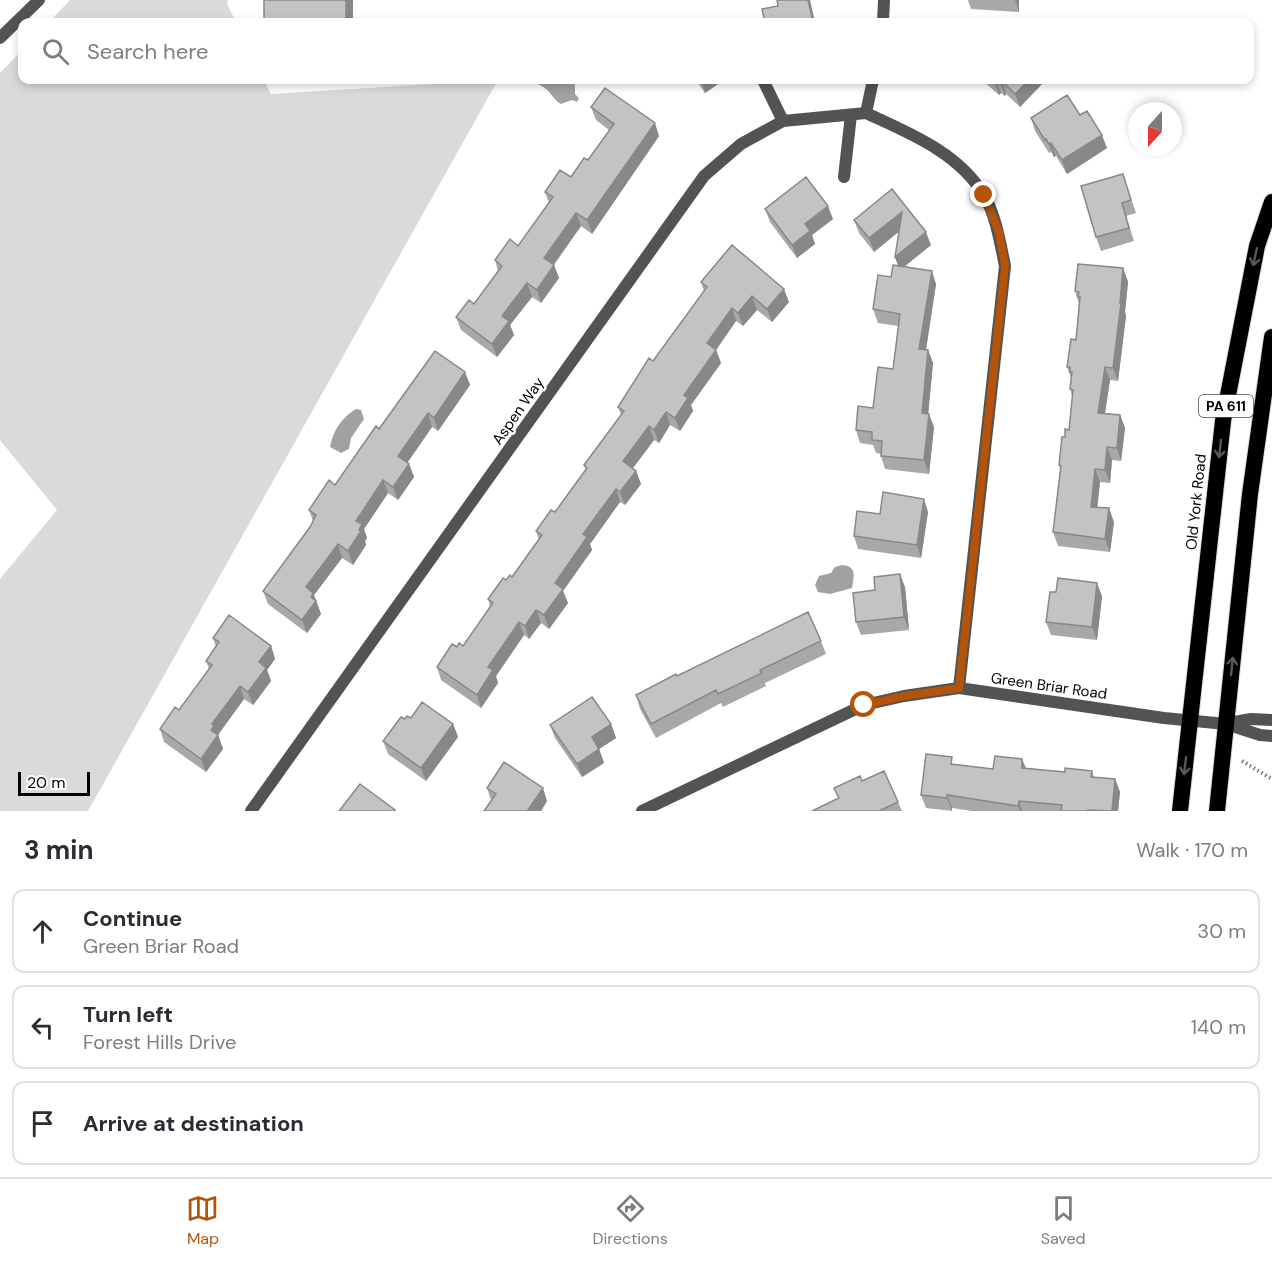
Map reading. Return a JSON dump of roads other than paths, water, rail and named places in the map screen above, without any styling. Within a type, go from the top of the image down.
[{"type":"highway","name":"Old York Road","points":[[1180,811],[1223,421],[1257,246],[1272,202]]},
{"type":"highway","name":"PA 611","points":[[1217,811],[1250,494],[1272,337]]},
{"type":"street","points":[[21,18],[39,0]]},
{"type":"street","points":[[883,18],[884,0]]},
{"type":"street","points":[[0,38],[18,20]]},
{"type":"street","points":[[765,84],[783,121]]},
{"type":"street","points":[[872,84],[867,113],[929,142],[960,167],[984,195],[999,232],[1005,266],[959,688]]},
{"type":"street","name":"Aspen Way","points":[[251,811],[704,176],[741,144],[783,121],[867,113]]},
{"type":"street","points":[[844,177],[851,115]]},
{"type":"street","name":"Green Briar Road","points":[[642,811],[864,705],[904,696],[959,688],[1226,724]]},
{"type":"street","points":[[1226,724],[1251,719],[1272,720]]},
{"type":"street","points":[[1226,724],[1260,735],[1272,736]]}]
